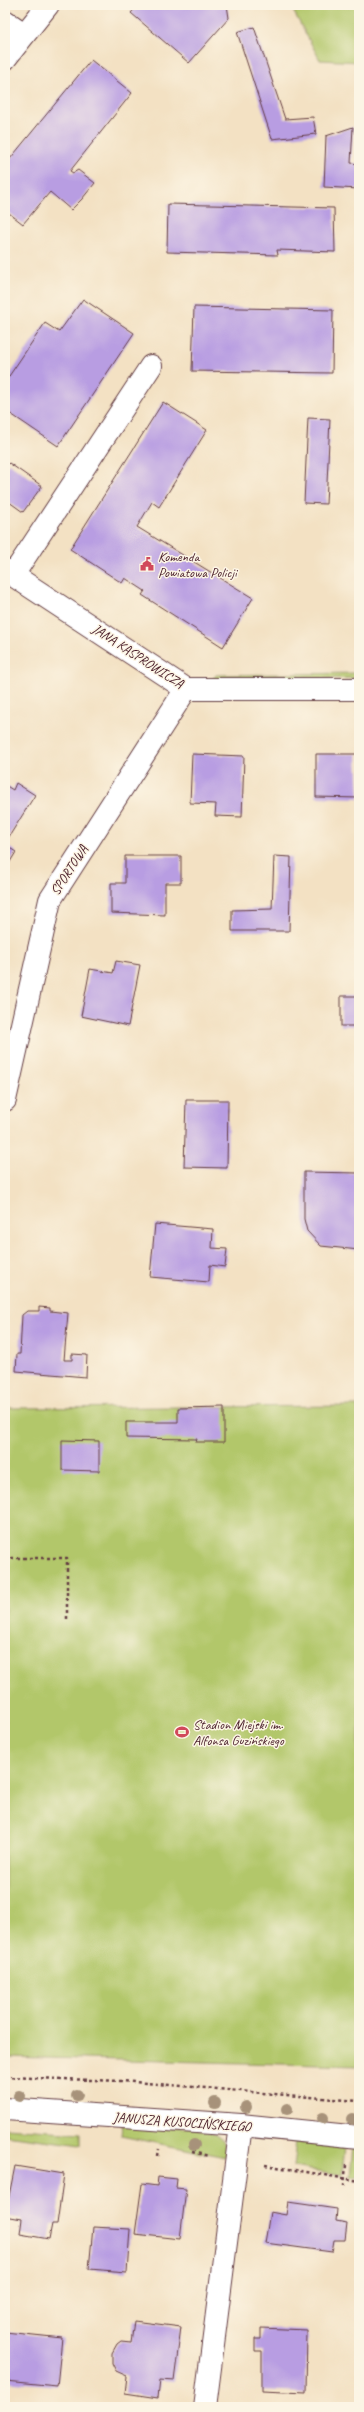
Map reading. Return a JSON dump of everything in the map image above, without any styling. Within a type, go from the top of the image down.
[{"type":"street","points":[[5,59],[48,5]]},
{"type":"street","points":[[5,21],[24,34]]},
{"type":"street","points":[[9,572],[151,366]]},
{"type":"street","name":"JANA KASPROWICZA","points":[[9,572],[186,689],[359,689]]},
{"type":"street","name":"SPORTOWA","points":[[5,1100],[50,900],[186,689]]},
{"type":"street","name":"JANUSZA KUSOCIŃSKIEGO","points":[[5,2109],[241,2125],[359,2137]]},
{"type":"street","points":[[205,2407],[241,2125]]},
{"type":"path","points":[[5,1558],[67,1558],[67,1619]]},
{"type":"path","points":[[5,2077],[135,2082],[359,2101]]},
{"type":"path","points":[[158,2156],[159,2146]]},
{"type":"green space","points":[[290,5],[359,5],[359,62],[320,60]]},
{"type":"green space","points":[[359,673],[359,678],[211,681],[216,675]]},
{"type":"green space","name":"Stadion Miejski im. Alfonsa Guzińskiego","points":[[359,1406],[359,2066],[5,2057],[5,1408]]},
{"type":"green space","points":[[122,2125],[185,2128],[209,2132],[222,2139],[225,2148],[225,2157],[121,2136]]},
{"type":"green space","points":[[5,2128],[81,2133],[81,2145],[5,2135]]},
{"type":"green space","points":[[296,2141],[345,2147],[342,2175],[293,2167]]},
{"type":"green space","points":[[353,2147],[359,2148],[359,2177],[350,2176]]},
{"type":"building","points":[[138,5],[227,5],[229,18],[189,63],[131,13]]},
{"type":"building","points":[[254,27],[285,119],[313,117],[316,134],[272,139],[237,32]]},
{"type":"building","points":[[91,60],[132,93],[70,171],[73,173],[78,170],[95,183],[71,210],[50,192],[23,224],[5,210],[5,165]]},
{"type":"building","points":[[353,127],[351,163],[359,164],[359,189],[324,187],[326,136]]},
{"type":"building","points":[[168,204],[334,208],[335,252],[277,250],[278,255],[167,252]]},
{"type":"building","points":[[83,299],[134,333],[58,446],[5,410],[5,382],[45,323],[59,332]]},
{"type":"building","points":[[194,307],[333,310],[332,373],[192,371]]},
{"type":"building","name":"Komenda Powiatowa Policji","points":[[163,402],[207,430],[159,507],[152,502],[137,527],[253,598],[223,647],[142,595],[145,591],[125,578],[122,583],[70,549]]},
{"type":"building","points":[[308,418],[330,419],[326,504],[304,503]]},
{"type":"building","points":[[9,463],[42,486],[23,512],[5,499],[5,468]]},
{"type":"building","points":[[192,754],[244,756],[242,817],[215,816],[216,804],[190,803]]},
{"type":"building","points":[[316,754],[357,754],[359,798],[316,797]]},
{"type":"building","points":[[16,783],[35,795],[5,843],[5,785],[13,790]]},
{"type":"building","points":[[5,845],[16,852],[5,870]]},
{"type":"building","points":[[125,856],[181,856],[181,883],[165,883],[165,915],[111,913],[111,883],[125,883]]},
{"type":"building","points":[[274,856],[291,857],[289,931],[232,931],[232,910],[272,909]]},
{"type":"building","points":[[116,961],[140,965],[128,1026],[81,1016],[90,969],[113,973]]},
{"type":"building","points":[[341,996],[359,996],[359,1026],[341,1026]]},
{"type":"building","points":[[186,1100],[228,1100],[227,1168],[184,1167]]},
{"type":"building","points":[[304,1172],[359,1173],[359,1250],[321,1246],[307,1231],[304,1219]]},
{"type":"building","points":[[155,1224],[213,1229],[212,1248],[227,1249],[225,1267],[210,1265],[209,1282],[150,1277]]},
{"type":"building","points":[[39,1307],[50,1308],[50,1311],[68,1313],[64,1360],[72,1360],[72,1354],[87,1355],[86,1377],[16,1371],[17,1354],[20,1354],[22,1315],[27,1311],[39,1311]]},
{"type":"building","points":[[224,1407],[224,1442],[196,1442],[197,1439],[126,1438],[126,1422],[178,1422],[178,1408]]},
{"type":"building","points":[[62,1440],[99,1441],[99,1471],[62,1470]]},
{"type":"building","points":[[15,2166],[64,2174],[57,2224],[52,2224],[49,2239],[20,2234],[22,2219],[5,2216]]},
{"type":"building","points":[[158,2177],[177,2179],[176,2188],[186,2189],[180,2239],[135,2234],[142,2184],[157,2186]]},
{"type":"building","points":[[288,2202],[337,2209],[336,2221],[347,2223],[345,2240],[334,2240],[332,2252],[265,2243],[270,2212],[286,2215]]},
{"type":"building","points":[[93,2227],[130,2229],[127,2272],[89,2269]]},
{"type":"building","points":[[134,2321],[181,2327],[174,2381],[160,2380],[158,2398],[125,2393],[127,2376],[116,2371],[112,2363],[112,2353],[117,2344],[121,2341],[131,2342]]},
{"type":"building","points":[[261,2328],[307,2330],[306,2393],[262,2391],[262,2351],[255,2351],[255,2339],[261,2339]]},
{"type":"building","points":[[5,2332],[62,2338],[57,2386],[5,2381]]},
{"type":"place","name":"Komenda Powiatowa Policji","points":[[147,564]]},
{"type":"place","name":"Stadion Miejski im. Alfonsa Guzińskiego","points":[[182,1732]]}]
